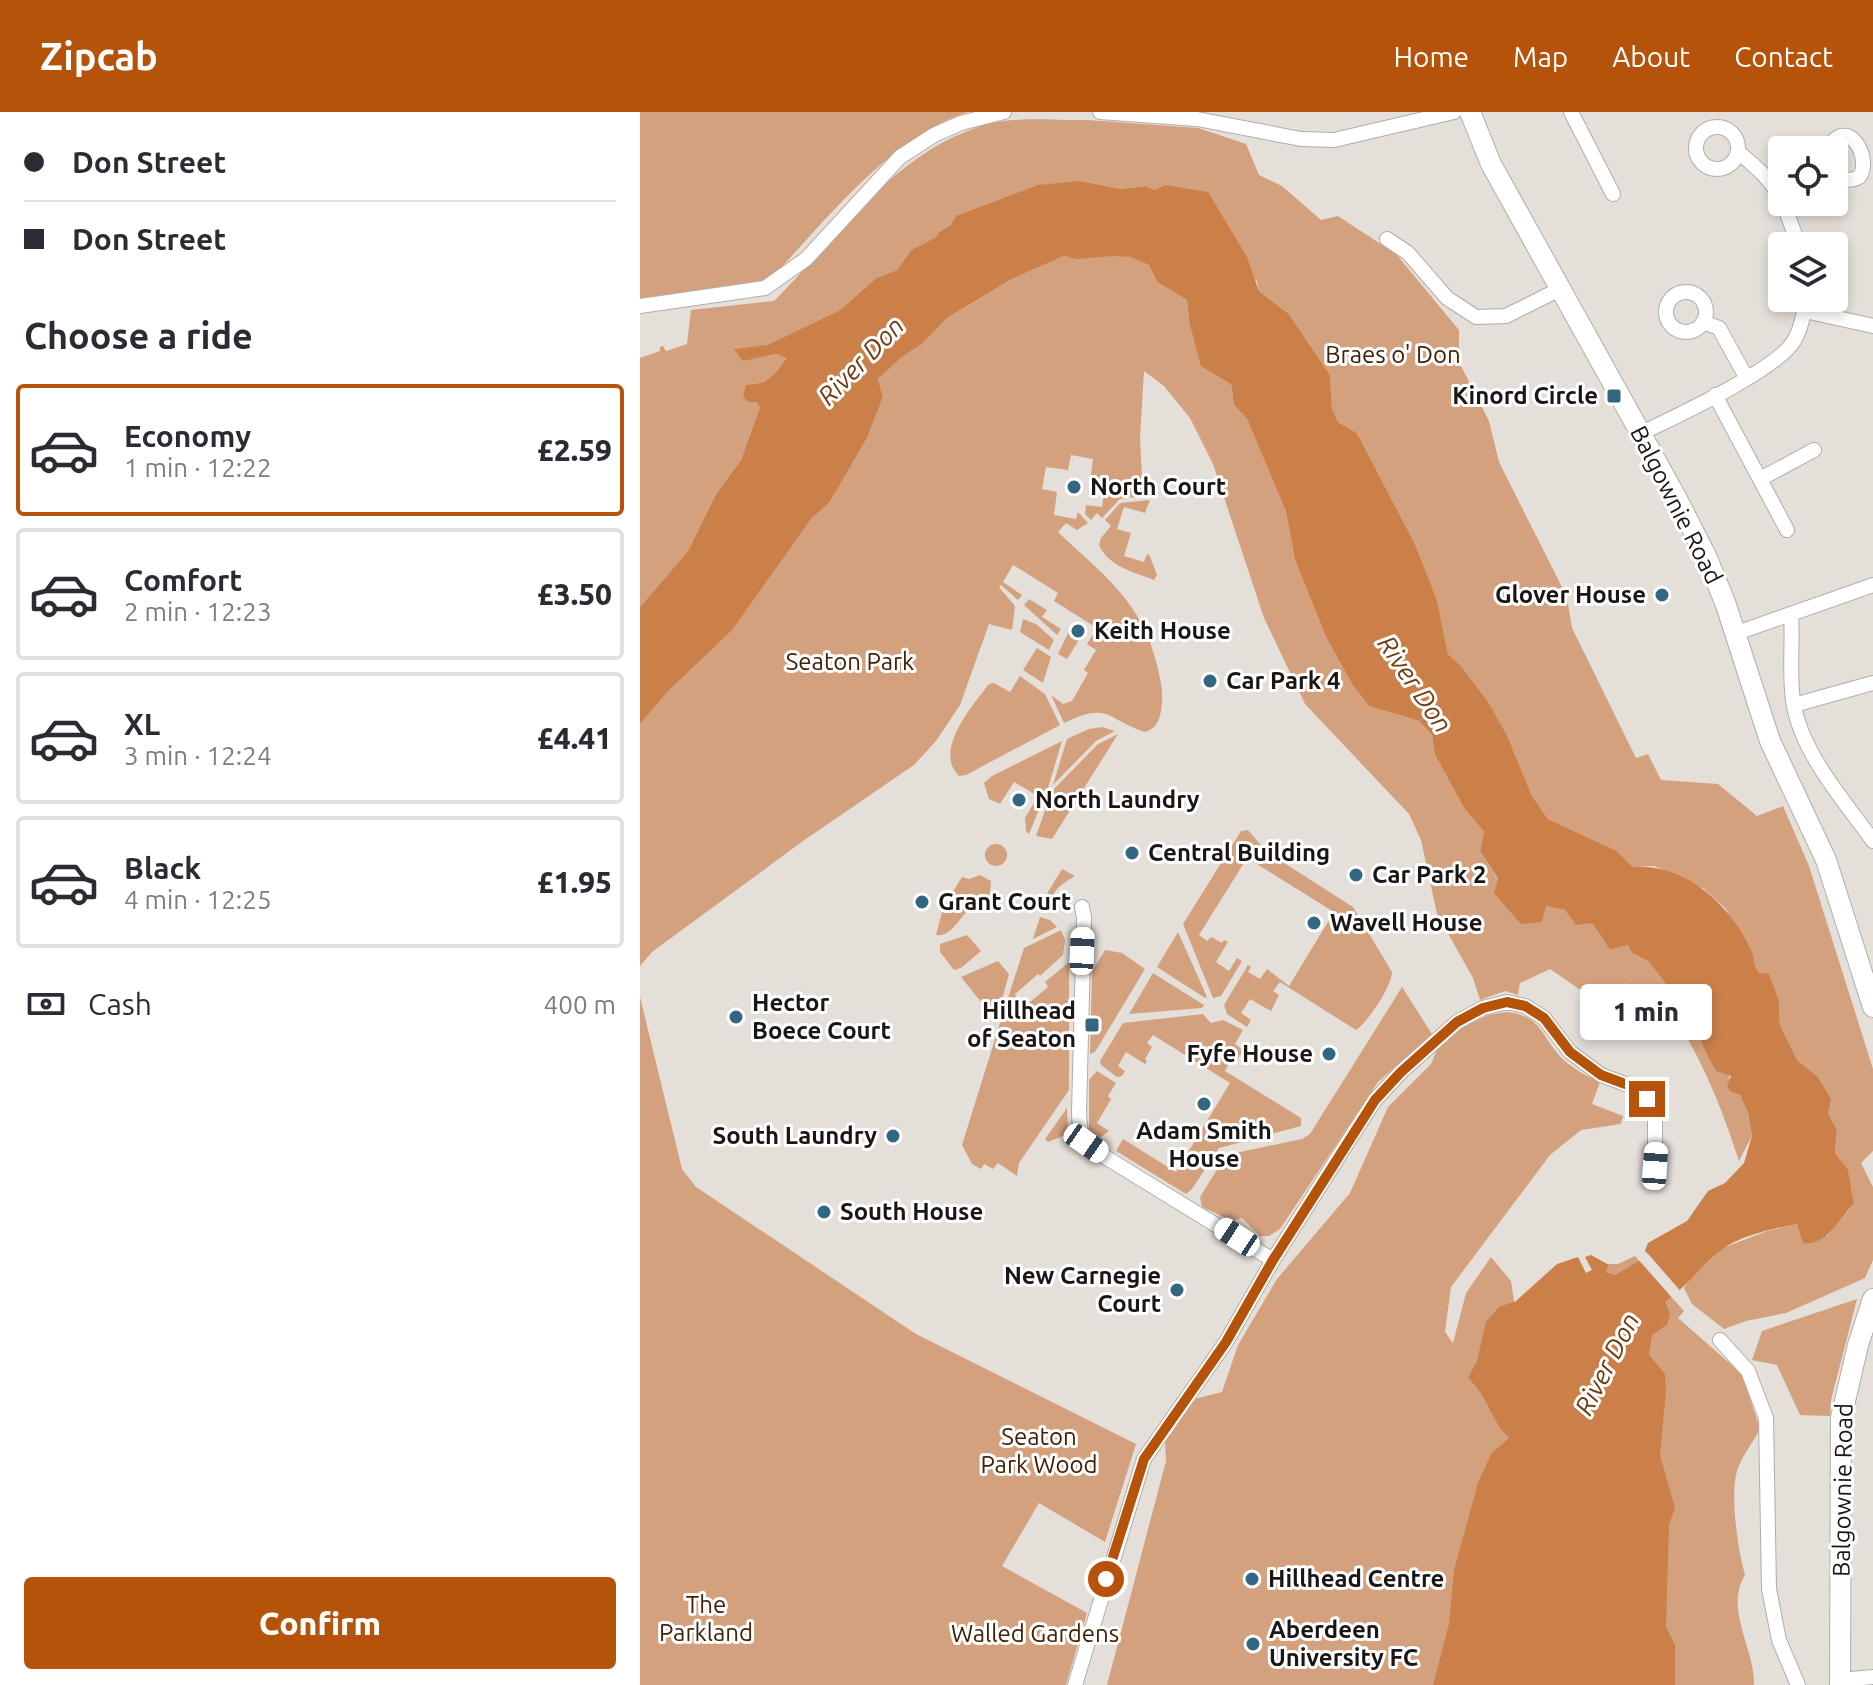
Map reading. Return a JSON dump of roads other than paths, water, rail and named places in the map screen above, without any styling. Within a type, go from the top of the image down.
[{"type":"street","points":[[640,306],[765,288],[806,259],[900,157],[934,135],[961,123],[1004,112]]},
{"type":"street","points":[[1100,112],[1197,119],[1301,139],[1334,140],[1454,112]]},
{"type":"street","name":"Balgownie Road","points":[[1470,112],[1491,164],[1696,535],[1716,580],[1770,741],[1826,860],[1873,1007]]},
{"type":"street","points":[[1571,112],[1613,194]]},
{"type":"street","points":[[1845,136],[1861,140],[1869,151],[1870,164],[1862,175],[1848,179]]},
{"type":"street","points":[[1738,152],[1768,181]]},
{"type":"street","points":[[1387,239],[1408,253],[1447,298],[1476,317],[1506,316],[1560,289]]},
{"type":"street","points":[[1640,434],[1746,377],[1792,345],[1802,312]]},
{"type":"street","points":[[1830,312],[1873,326]]},
{"type":"street","points":[[1703,322],[1719,328],[1746,377]]},
{"type":"street","points":[[1715,395],[1787,530]]},
{"type":"street","points":[[1760,479],[1814,450]]},
{"type":"street","points":[[1734,634],[1873,585]]},
{"type":"street","points":[[1791,614],[1790,667],[1794,705],[1813,755],[1873,841]]},
{"type":"street","points":[[1794,705],[1873,683]]},
{"type":"street","points":[[1082,907],[1079,1112],[1082,1137],[1102,1155],[1273,1260]]},
{"type":"street","points":[[1075,1685],[1138,1472],[1152,1447],[1226,1342],[1273,1260],[1387,1086],[1457,1022],[1483,1008],[1507,1002],[1525,1006],[1544,1018],[1570,1052],[1601,1075],[1628,1085],[1647,1099],[1655,1111],[1655,1166]]},
{"type":"street","name":"Balgownie Road","points":[[1840,1683],[1841,1418],[1858,1345],[1873,1299]]},
{"type":"street","points":[[1720,1340],[1748,1371],[1766,1418],[1769,1589],[1779,1640],[1798,1685]]},
{"type":"street","points":[[1840,1683],[1873,1677]]},
{"type":"water","name":"River Don","points":[[1081,181],[1121,189],[1146,186],[1155,190],[1165,185],[1208,192],[1247,257],[1259,291],[1289,314],[1330,375],[1332,408],[1338,422],[1357,433],[1415,544],[1437,600],[1448,654],[1489,703],[1507,735],[1532,796],[1548,819],[1617,851],[1633,867],[1652,868],[1688,879],[1718,902],[1742,933],[1759,973],[1769,974],[1779,1001],[1780,1025],[1797,1060],[1817,1076],[1831,1099],[1828,1113],[1837,1130],[1835,1153],[1848,1170],[1854,1204],[1826,1236],[1812,1243],[1803,1243],[1797,1224],[1757,1233],[1728,1245],[1665,1302],[1670,1314],[1667,1325],[1652,1335],[1649,1355],[1665,1374],[1660,1455],[1675,1508],[1669,1525],[1666,1627],[1675,1645],[1675,1685],[1433,1685],[1449,1624],[1454,1570],[1478,1483],[1491,1454],[1509,1438],[1468,1378],[1477,1361],[1486,1322],[1499,1307],[1516,1301],[1557,1264],[1578,1257],[1586,1273],[1592,1270],[1585,1257],[1591,1255],[1609,1265],[1606,1272],[1615,1275],[1641,1260],[1648,1243],[1687,1221],[1708,1191],[1725,1183],[1744,1163],[1752,1136],[1748,1113],[1740,1095],[1731,1092],[1727,1086],[1731,1076],[1716,1071],[1699,1033],[1699,1008],[1681,989],[1670,989],[1648,961],[1632,953],[1628,945],[1610,950],[1592,923],[1576,925],[1565,910],[1546,906],[1542,922],[1521,924],[1494,893],[1498,879],[1480,851],[1484,832],[1464,808],[1435,755],[1432,735],[1419,721],[1369,706],[1353,686],[1326,637],[1295,560],[1286,512],[1247,419],[1234,405],[1231,384],[1201,366],[1189,321],[1187,300],[1157,282],[1149,265],[1131,257],[1077,259],[1064,256],[1012,279],[947,318],[922,344],[878,379],[883,397],[867,438],[830,502],[811,519],[732,630],[668,691],[640,724],[640,607],[688,551],[716,494],[741,460],[760,407],[743,396],[746,385],[770,378],[786,358],[776,354],[743,361],[734,349],[767,345],[840,310],[876,278],[897,270],[911,250],[936,237],[951,225],[956,216],[1038,185]]},
{"type":"place","name":"Kinord Circle","points":[[1614,396]]},
{"type":"place","name":"North Court","points":[[1074,487]]},
{"type":"place","name":"Glover House","points":[[1662,595]]},
{"type":"place","name":"Keith House","points":[[1078,631]]},
{"type":"place","name":"Car Park 4","points":[[1210,681]]},
{"type":"place","name":"North Laundry","points":[[1019,800]]},
{"type":"place","name":"Central Building","points":[[1132,853]]},
{"type":"place","name":"Car Park 2","points":[[1356,875]]},
{"type":"place","name":"Grant Court","points":[[922,902]]},
{"type":"place","name":"Wavell House","points":[[1314,923]]},
{"type":"place","name":"Hector Boece Court","points":[[736,1017]]},
{"type":"place","name":"Hillhead of Seaton","points":[[1092,1025]]},
{"type":"place","name":"Fyfe House","points":[[1329,1054]]},
{"type":"place","name":"Adam Smith House","points":[[1204,1104]]},
{"type":"place","name":"South Laundry","points":[[893,1136]]},
{"type":"place","name":"South House","points":[[824,1212]]},
{"type":"place","name":"New Carnegie Court","points":[[1177,1290]]},
{"type":"place","name":"Hillhead Centre","points":[[1252,1579]]},
{"type":"place","name":"Aberdeen University FC","points":[[1253,1644]]},
{"type":"park label","name":"Braes o' Don","points":[[1393,355]]},
{"type":"park label","name":"Seaton Park","points":[[850,662]]},
{"type":"park label","name":"Seaton Park Wood","points":[[1039,1451]]},
{"type":"park label","name":"The Parkland","points":[[706,1619]]},
{"type":"park label","name":"Walled Gardens","points":[[1035,1634]]}]
